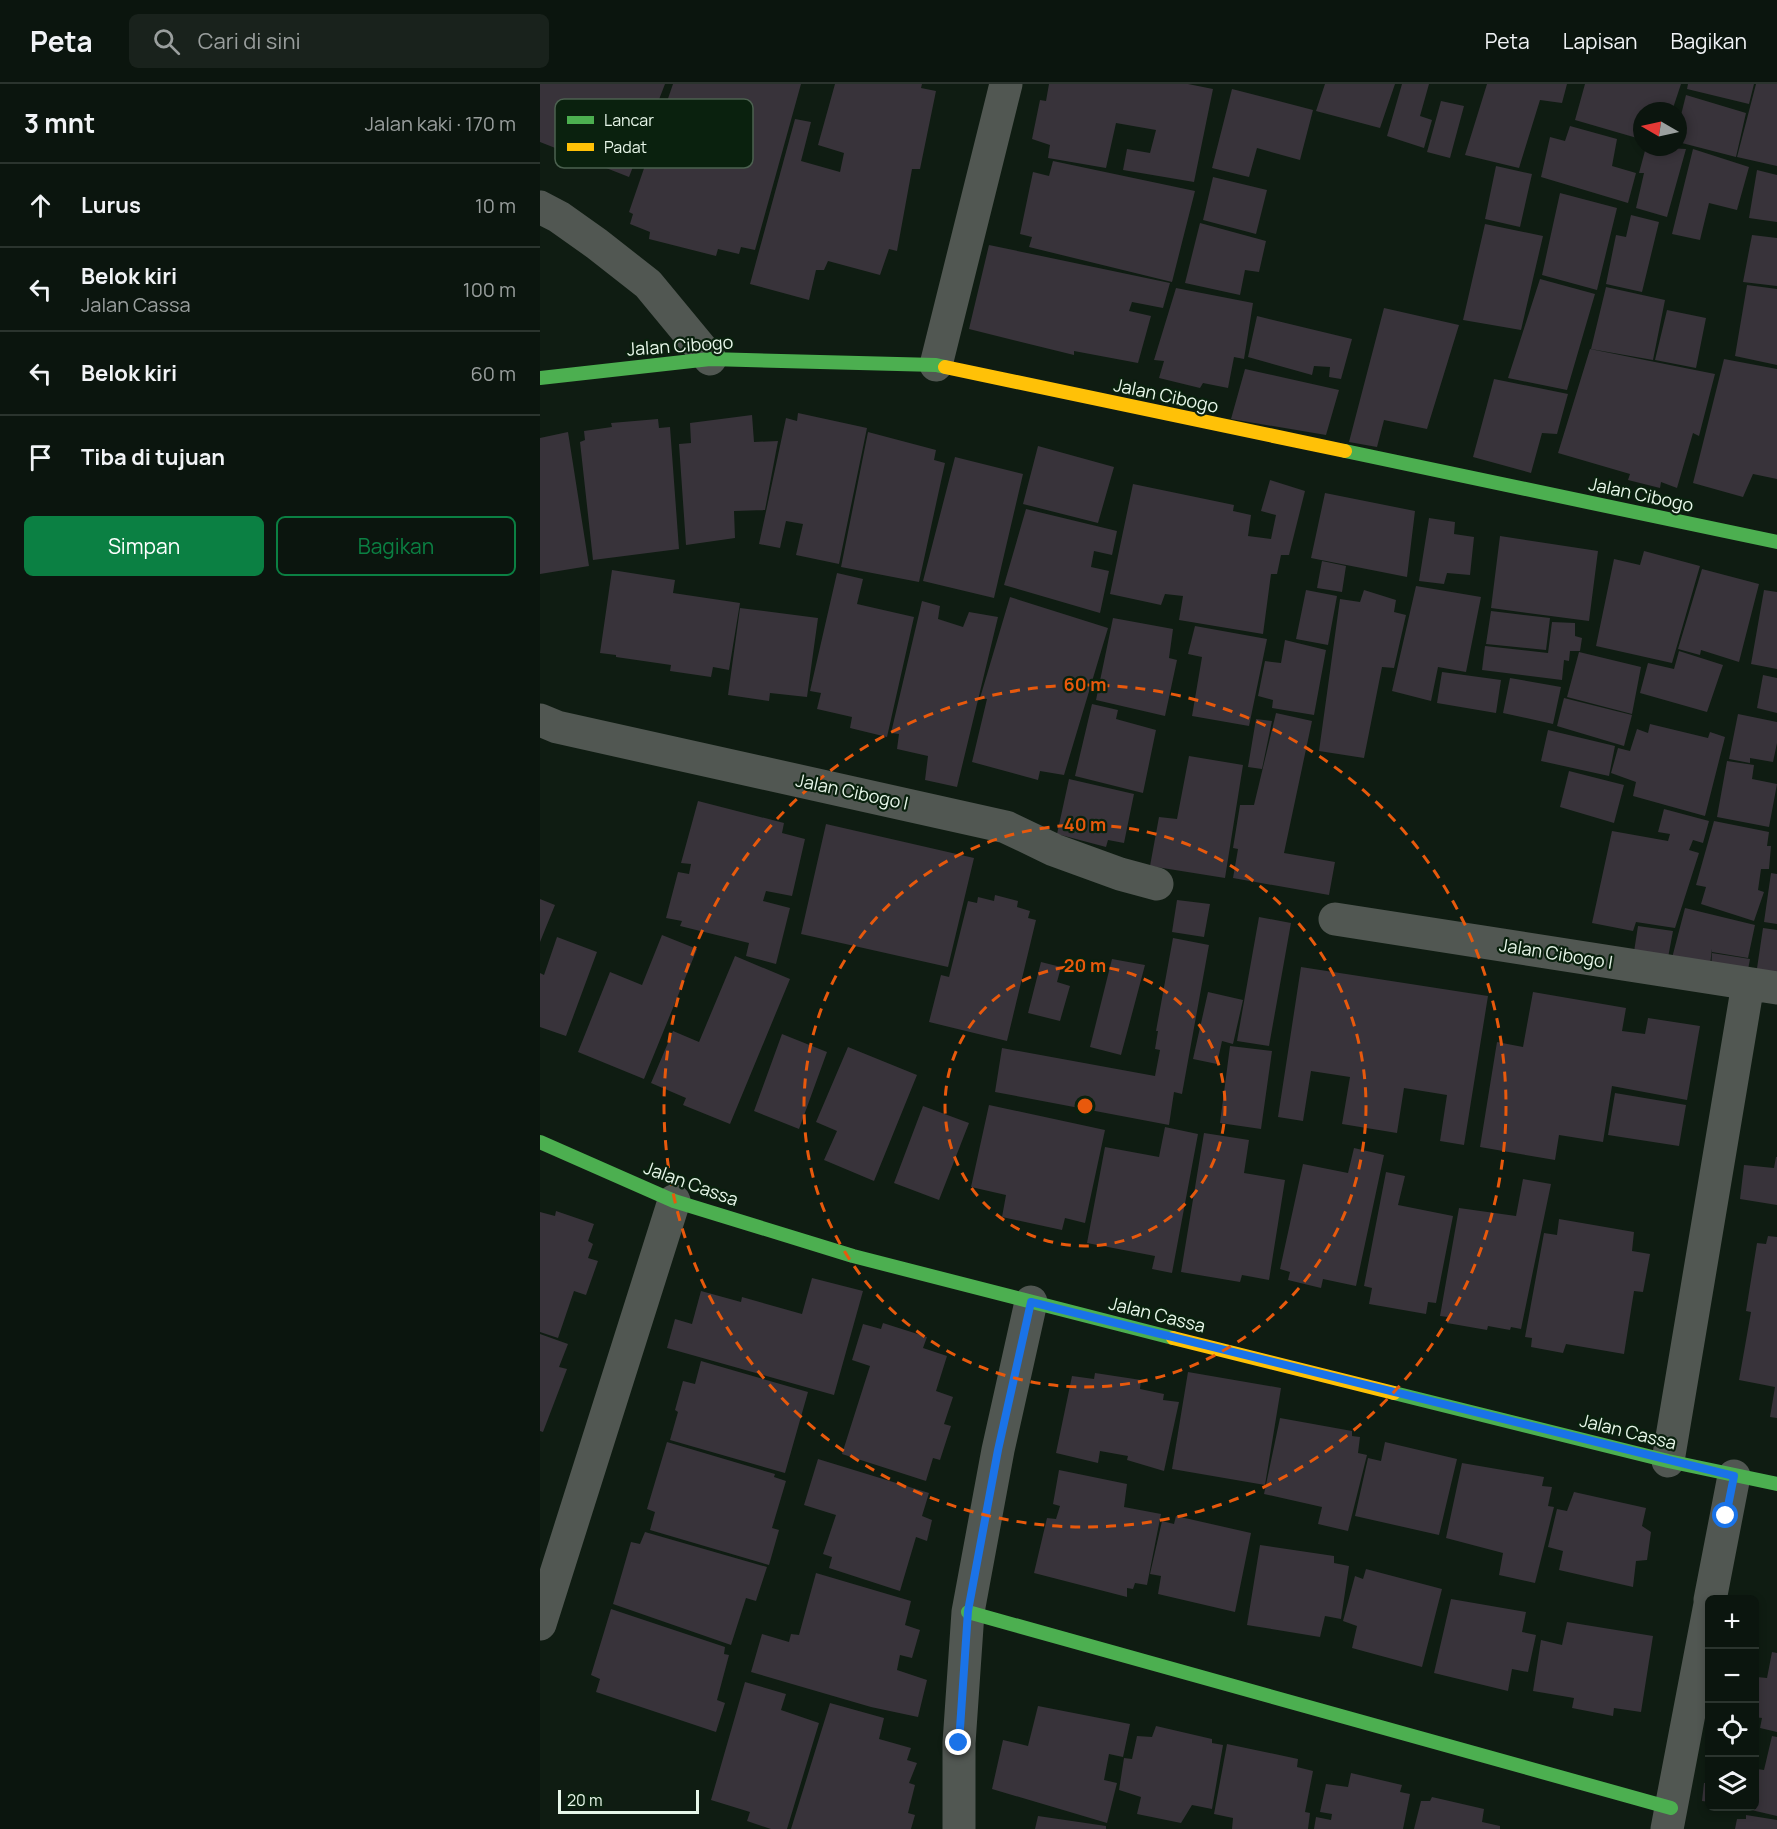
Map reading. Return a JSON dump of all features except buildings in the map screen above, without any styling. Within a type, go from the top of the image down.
[{"type":"street","points":[[936,365],[1006,84]]},
{"type":"street","points":[[540,207],[559,217],[597,244],[648,284],[710,359]]},
{"type":"street","name":"Jalan Cibogo","points":[[540,378],[710,359],[936,365],[1777,542]]},
{"type":"street","name":"Jalan Cibogo I","points":[[540,720],[557,727],[1006,826],[1054,850],[1157,884]]},
{"type":"street","name":"Jalan Cibogo I","points":[[1335,920],[1763,986]]},
{"type":"street","points":[[1668,1461],[1763,986]]},
{"type":"street","name":"Jalan Cassa","points":[[540,1142],[674,1201],[853,1256],[1668,1461],[1777,1484]]},
{"type":"street","points":[[540,1624],[674,1201]]},
{"type":"street","points":[[959,1829],[959,1743],[968,1611],[998,1450],[1031,1302]]},
{"type":"street","points":[[1711,1595],[1734,1476]]},
{"type":"street","points":[[968,1611],[1669,1818],[1705,1630]]},
{"type":"traffic: fast","points":[[540,378],[710,359],[945,367]]},
{"type":"traffic: fast","points":[[1345,451],[1777,542]]},
{"type":"traffic: fast","points":[[540,1142],[674,1201],[853,1256],[1173,1338]]},
{"type":"traffic: fast","points":[[1394,1393],[1668,1461],[1777,1484]]},
{"type":"traffic: fast","points":[[968,1612],[1671,1808]]},
{"type":"traffic: slow","points":[[945,367],[1345,451]]},
{"type":"traffic: slow","points":[[1173,1338],[1394,1393]]},
{"type":"route","points":[[959,1743],[968,1611],[998,1450],[1031,1302],[1734,1476],[1726,1516]]}]
